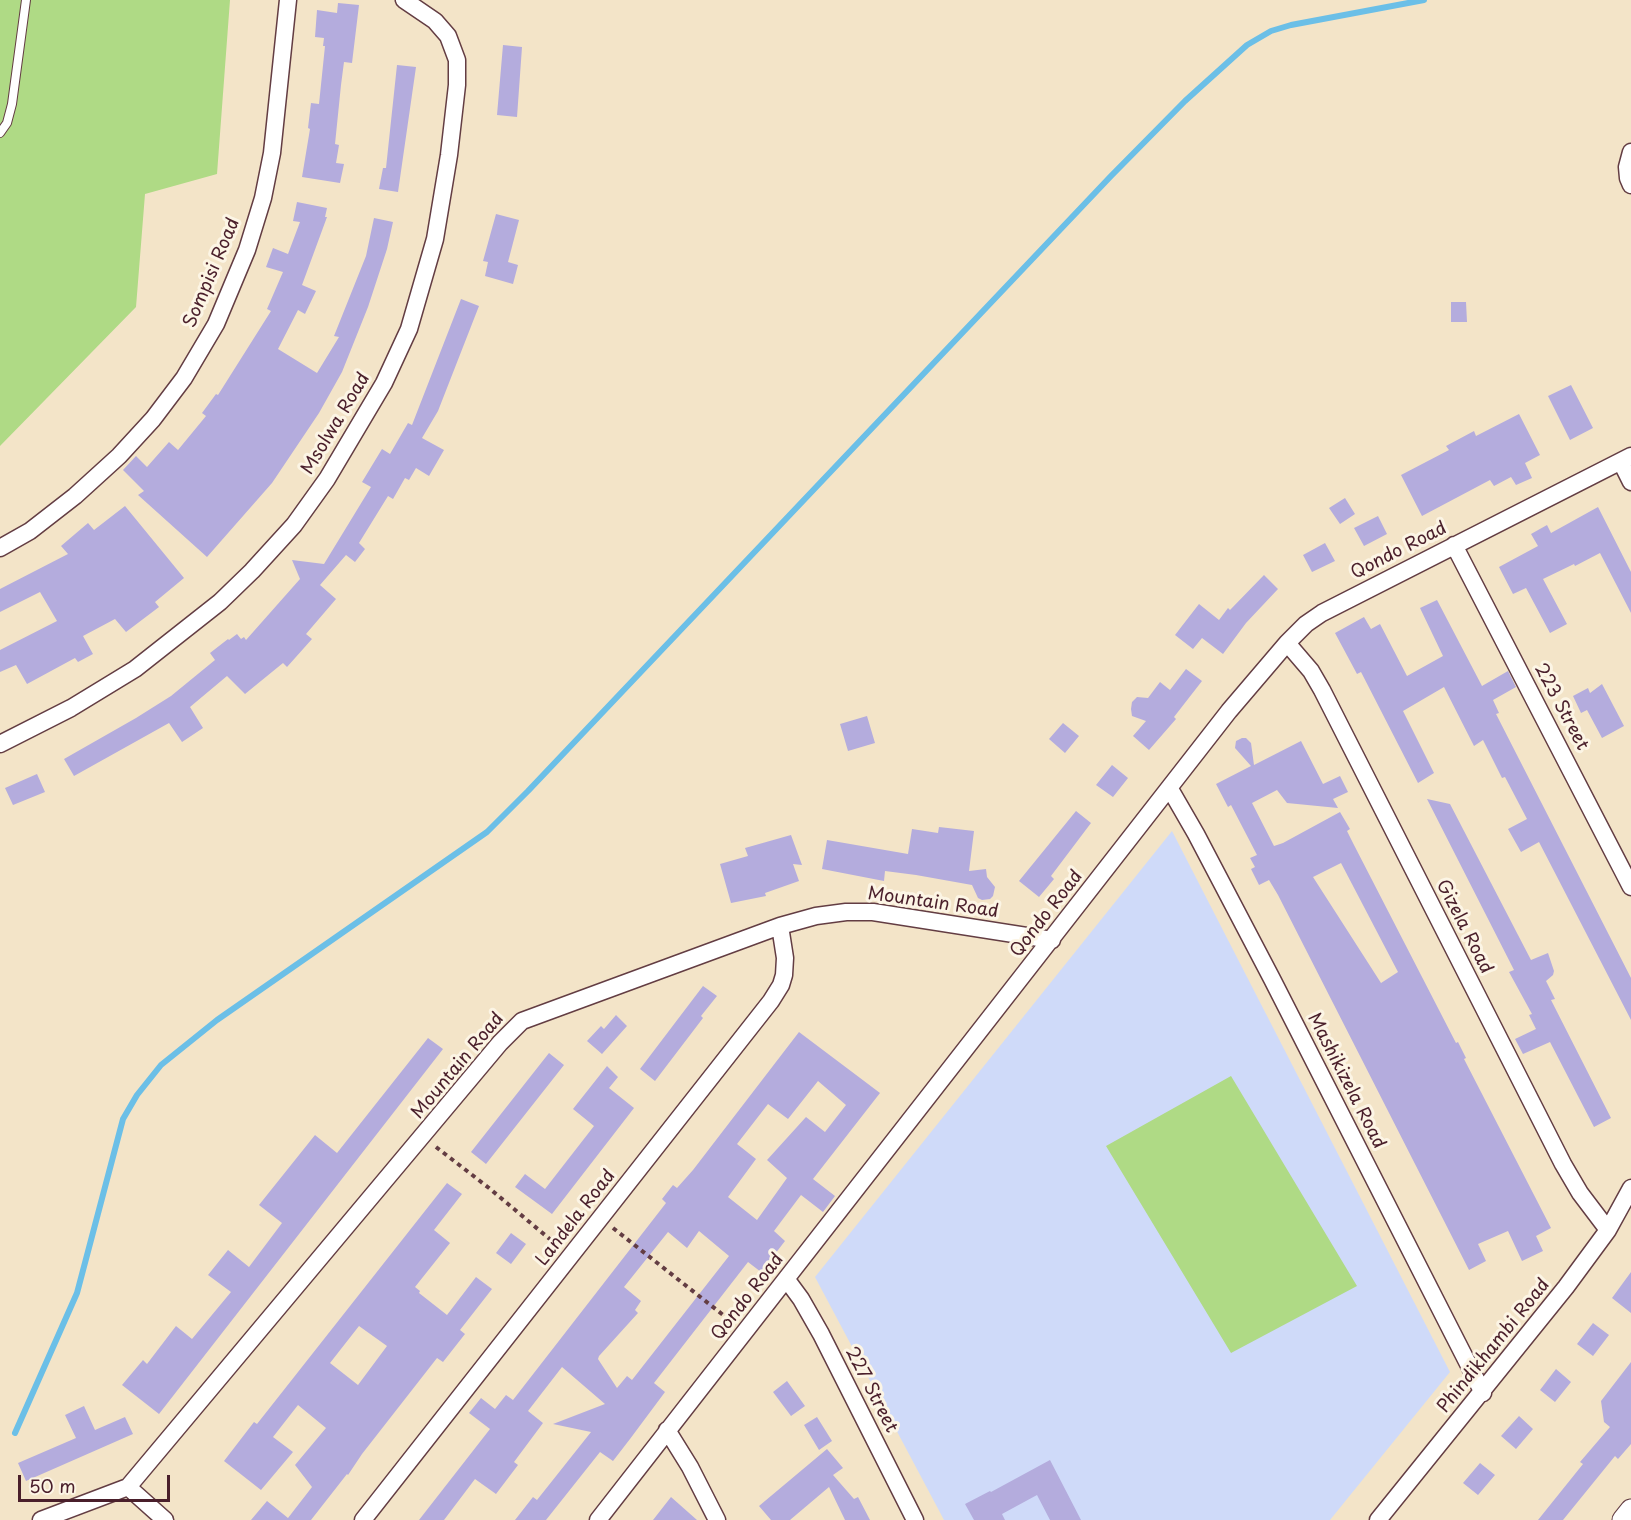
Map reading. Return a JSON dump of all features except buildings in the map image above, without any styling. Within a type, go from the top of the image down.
[{"type":"street","name":"Sompisi Road","points":[[0,548],[30,531],[75,496],[119,456],[153,419],[184,378],[216,324],[247,250],[263,198],[272,153],[288,0]]},
{"type":"street","name":"Msolwa Road","points":[[0,744],[71,708],[135,669],[220,602],[294,525],[327,480],[384,383],[409,329],[435,239],[449,155],[457,85],[457,60],[448,36],[435,21],[404,0]]},
{"type":"street","points":[[1631,152],[1627,167],[1631,185]]},
{"type":"street","points":[[1626,459],[1631,482]]},
{"type":"street","name":"Qondo Road","points":[[598,1520],[1229,711],[1287,643],[1306,624],[1322,613],[1626,459]]},
{"type":"street","name":"223 Street","points":[[1454,545],[1631,887]]},
{"type":"street","name":"Gizela Road","points":[[1287,643],[1311,670],[1322,690],[1563,1164],[1580,1193],[1608,1230]]},
{"type":"street","name":"Mashikizela Road","points":[[1170,789],[1272,979],[1483,1393]]},
{"type":"street","name":"Mountain Road","points":[[41,1520],[128,1487],[500,1043],[522,1021],[780,926],[816,916],[846,912],[873,912],[1052,940]]},
{"type":"street","name":"Landela Road","points":[[363,1520],[771,1001],[784,975],[785,958],[780,926]]},
{"type":"street","name":"Phindikhambi Road","points":[[1378,1520],[1483,1393],[1566,1287],[1608,1230],[1631,1188]]},
{"type":"street","name":"227 Street","points":[[787,1280],[815,1324],[915,1520]]},
{"type":"street","points":[[667,1430],[690,1467],[717,1520]]},
{"type":"street","points":[[128,1487],[165,1520]]},
{"type":"street","points":[[1623,1520],[1631,1510]]},
{"type":"lane","points":[[0,133],[7,123],[12,105],[26,0]]},
{"type":"path","points":[[423,1137],[489,1188],[555,1244]]},
{"type":"path","points":[[614,1228],[727,1318]]},
{"type":"shaded area","points":[[1172,831],[1450,1372],[1330,1520],[944,1520],[815,1277]]},
{"type":"green space","points":[[0,0],[230,0],[217,174],[145,194],[136,307],[0,446]]},
{"type":"green space","points":[[1231,1076],[1357,1286],[1231,1353],[1106,1146]]},
{"type":"waterway","points":[[15,1433],[77,1293],[123,1119],[137,1095],[161,1065],[217,1020],[487,832],[1111,176],[1185,101],[1247,45],[1271,31],[1291,25],[1424,0]]}]
